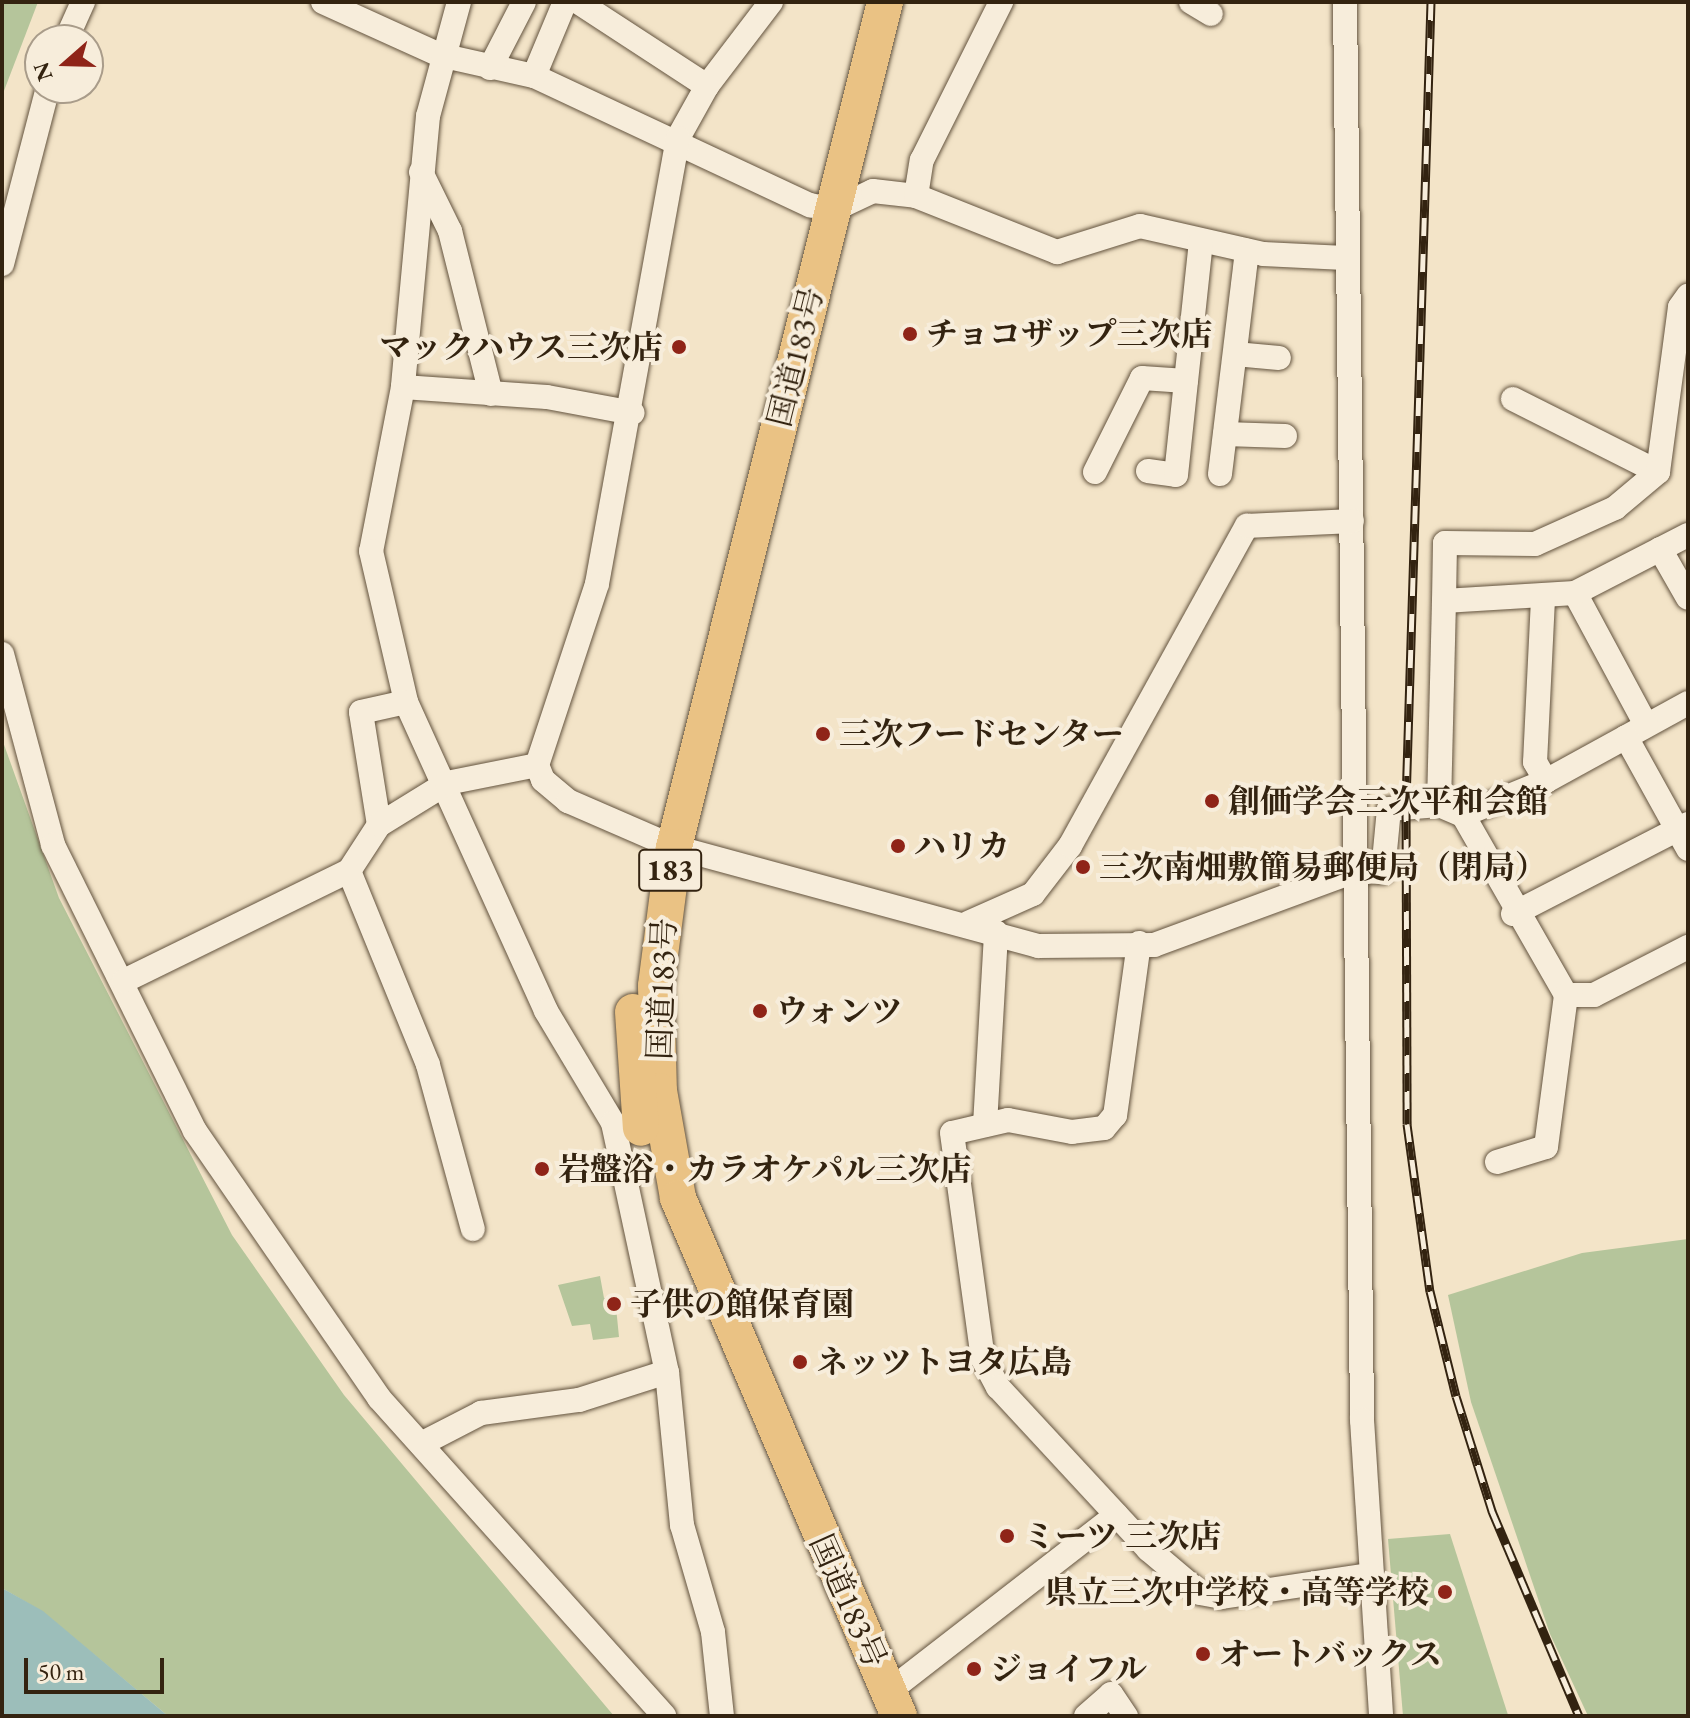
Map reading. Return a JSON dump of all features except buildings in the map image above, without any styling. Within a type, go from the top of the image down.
[{"type":"highway","name":"国道183号","points":[[863,2],[822,207],[664,841],[656,986],[659,1091],[656,1203],[886,1708]]},
{"type":"highway","name":"国道183号","points":[[822,207],[885,2]]},
{"type":"street","points":[[73,24],[83,2]]},
{"type":"street","points":[[323,2],[440,55],[534,76],[678,138],[822,207],[873,191],[916,196],[1057,252],[1140,226],[1247,251],[1345,258]]},
{"type":"street","points":[[459,2],[440,55],[420,170],[403,387],[371,551],[406,702],[447,783],[546,1011],[613,1123],[656,1203],[667,1372],[682,1525],[713,1632],[722,1716]]},
{"type":"street","points":[[490,68],[524,2]]},
{"type":"street","points":[[534,76],[565,2]]},
{"type":"street","points":[[578,2],[707,86]]},
{"type":"street","points":[[771,2],[707,86],[678,138],[633,413],[597,584],[537,765],[543,780],[568,801],[664,841],[968,923],[1038,946],[1154,945],[1355,871],[1383,872],[1389,809],[1439,805],[1463,815],[1513,914],[1566,995],[1546,1147],[1497,1162]]},
{"type":"street","points":[[916,196],[922,160],[1001,2]]},
{"type":"street","points":[[1345,2],[1345,258],[1352,521],[1355,871],[1370,1575],[1381,1716]]},
{"type":"street","points":[[2,264],[44,104]]},
{"type":"street","points":[[420,170],[450,231],[491,394]]},
{"type":"street","points":[[1148,471],[1176,475],[1201,241]]},
{"type":"street","points":[[1220,474],[1247,251]]},
{"type":"street","points":[[1439,805],[1445,543],[1535,544],[1615,508],[1658,472],[1680,307],[1688,296]]},
{"type":"street","points":[[1235,354],[1279,358]]},
{"type":"street","points":[[1095,472],[1142,378],[1186,381]]},
{"type":"street","points":[[403,387],[491,394],[633,413]]},
{"type":"street","points":[[1513,399],[1658,472]]},
{"type":"street","points":[[1225,434],[1285,436]]},
{"type":"street","points":[[968,923],[1033,894],[1070,846],[1247,526],[1352,521]]},
{"type":"street","points":[[1444,601],[1543,599],[1575,593],[1688,535]]},
{"type":"street","points":[[1660,549],[1688,598]]},
{"type":"street","points":[[1513,914],[1684,834],[1575,593]]},
{"type":"street","points":[[1543,599],[1535,762],[1546,781]]},
{"type":"street","points":[[2,654],[53,845],[124,981],[195,1131],[326,1327],[421,1444],[664,1716]]},
{"type":"street","points":[[379,825],[361,712],[406,702]]},
{"type":"street","points":[[1463,815],[1546,781],[1688,703]]},
{"type":"street","points":[[124,981],[349,871],[379,825],[447,783],[537,765]]},
{"type":"street","points":[[349,871],[428,1065],[473,1229]]},
{"type":"street","points":[[985,1125],[996,932]]},
{"type":"street","points":[[1139,943],[1115,1115],[1104,1128],[1072,1132],[1008,1120],[952,1133],[983,1359],[998,1387],[1116,1515],[1200,1593],[1222,1597],[1370,1575]]},
{"type":"street","points":[[1566,995],[1594,995],[1684,958]]},
{"type":"street","points":[[421,1444],[481,1413],[579,1400],[667,1372]]},
{"type":"street","points":[[886,1708],[1116,1515]]},
{"type":"street","points":[[1086,1716],[1111,1694],[1126,1716]]},
{"type":"green space","points":[[2,2],[38,2],[30,24],[24,24],[24,39],[2,96]]},
{"type":"green space","points":[[2,739],[59,898],[232,1235],[344,1395],[614,1716],[168,1716],[43,1612],[2,1588]]},
{"type":"green space","points":[[1688,1239],[1688,1716],[1588,1716],[1550,1634],[1471,1402],[1448,1295],[1582,1253]]},
{"type":"green space","points":[[600,1276],[604,1298],[615,1297],[619,1337],[593,1340],[590,1324],[572,1326],[558,1285]]},
{"type":"green space","name":"県立三次中学校・高等学校","points":[[1450,1534],[1508,1715],[1403,1716],[1388,1539]]},
{"type":"water","points":[[2,1588],[43,1611],[168,1716],[2,1716]]},
{"type":"railway","points":[[1431,2],[1406,803],[1407,1124],[1430,1291],[1456,1396],[1492,1511],[1579,1716]]},
{"type":"place","name":"チョコザップ三次店","points":[[910,334]]},
{"type":"place","name":"マックハウス三次店","points":[[679,347]]},
{"type":"place","name":"三次フードセンター","points":[[823,734]]},
{"type":"place","name":"創価学会三次平和会館","points":[[1212,801]]},
{"type":"place","name":"ハリカ","points":[[898,846]]},
{"type":"place","name":"三次南畑敷簡易郵便局（閉局）","points":[[1083,867]]},
{"type":"place","name":"ウォンツ","points":[[760,1011]]},
{"type":"place","name":"岩盤浴・カラオケパル三次店","points":[[542,1169]]},
{"type":"place","name":"子供の館保育園","points":[[614,1304]]},
{"type":"place","name":"ネッツトヨタ広島","points":[[800,1362]]},
{"type":"place","name":"ミーツ 三次店","points":[[1007,1536]]},
{"type":"place","name":"県立三次中学校・高等学校","points":[[1445,1592]]},
{"type":"place","name":"オートバックス","points":[[1203,1654]]},
{"type":"place","name":"ジョイフル","points":[[974,1669]]}]
